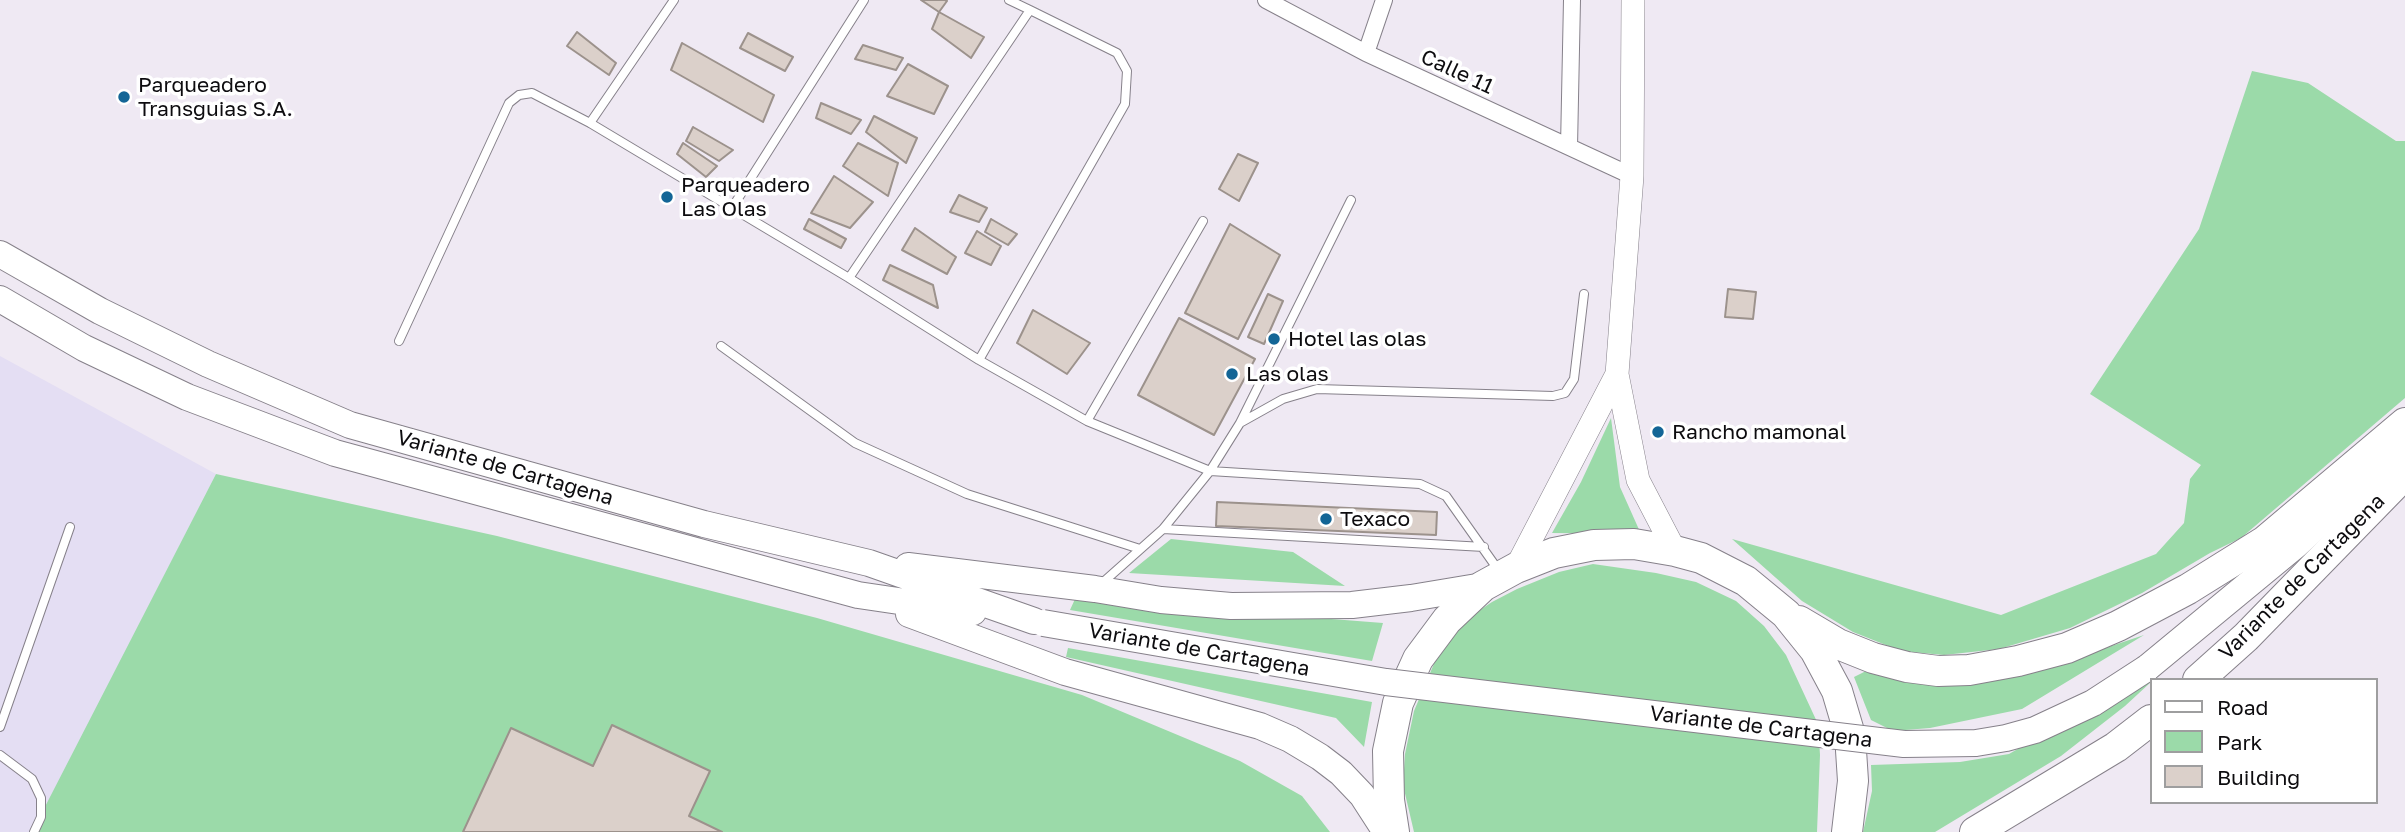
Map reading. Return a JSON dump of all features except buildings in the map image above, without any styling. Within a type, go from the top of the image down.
[{"type":"highway","name":"Variante de Cartagena","points":[[1786,614],[1850,649],[1907,667],[1928,670],[1969,670],[2067,648],[2118,626],[2188,589],[2265,541],[2405,423]]},
{"type":"highway","name":"Variante de Cartagena","points":[[2200,678],[2246,637],[2401,465]]},
{"type":"highway","points":[[1394,832],[1389,800],[1388,751],[1398,703],[1418,659],[1447,620],[1500,577],[1553,553],[1594,545],[1634,544],[1701,558],[1746,582],[1786,614],[1821,660],[1837,691],[1850,735],[1853,781],[1847,832]]},
{"type":"highway","points":[[1975,832],[2116,747],[2150,721]]},
{"type":"main road","name":"Variante de Cartagena","points":[[0,254],[100,311],[208,364],[349,425],[704,524],[869,563],[1038,622]]},
{"type":"main road","name":"Variante de Cartagena","points":[[0,299],[84,348],[187,397],[309,444],[858,594],[1386,682],[1904,744],[1976,743],[2006,738],[2035,730],[2093,703],[2147,668],[2296,545],[2401,465]]},
{"type":"main road","points":[[869,563],[1095,589],[1161,600],[1244,606],[1352,605],[1411,598],[1500,577]]},
{"type":"main road","points":[[858,594],[1065,672],[1259,726],[1290,739],[1341,773],[1362,794],[1386,832]]},
{"type":"street","name":"Calle 11","points":[[1266,0],[1366,53],[1632,176]]},
{"type":"street","points":[[1366,53],[1384,0]]},
{"type":"street","points":[[1569,147],[1572,0]]},
{"type":"street","points":[[1633,0],[1632,176],[1617,374],[1638,480],[1675,551]]},
{"type":"street","points":[[1500,577],[1617,374]]},
{"type":"lane","points":[[590,123],[674,0]]},
{"type":"lane","points":[[732,208],[864,0]]},
{"type":"lane","points":[[979,360],[1125,104],[1127,71],[1117,53],[1009,0]]},
{"type":"lane","points":[[849,278],[1030,10]]},
{"type":"lane","points":[[399,341],[509,103],[519,95],[532,93],[590,123],[849,278],[979,360],[1087,421],[1210,471],[1420,484],[1446,496],[1484,547],[1500,577]]},
{"type":"lane","points":[[1095,589],[1163,529],[1210,471],[1240,423],[1350,200]]},
{"type":"lane","points":[[1087,421],[1203,221]]},
{"type":"lane","points":[[1240,423],[1283,398],[1317,389],[1553,396],[1565,393],[1574,379],[1584,294]]},
{"type":"lane","points":[[721,346],[855,443],[967,494],[1140,549]]},
{"type":"lane","points":[[0,727],[70,527]]},
{"type":"lane","points":[[1163,529],[1484,547]]},
{"type":"lane","points":[[0,755],[33,779],[41,798],[41,817],[34,832]]},
{"type":"shaded area","points":[[0,356],[216,474],[34,832],[0,832]]},
{"type":"green space","points":[[2252,71],[2308,83],[2396,141],[2405,141],[2405,398],[2241,538],[2142,593],[2070,628],[1999,649],[1944,655],[1901,651],[1853,632],[1802,601],[1732,539],[2001,615],[2156,554],[2184,523],[2190,479],[2201,465],[2090,394],[2199,229]]},
{"type":"green space","points":[[1611,418],[1620,487],[1641,534],[1552,533],[1581,482]]},
{"type":"green space","points":[[216,474],[497,536],[817,618],[1082,695],[1240,761],[1302,796],[1330,832],[32,832]]},
{"type":"green space","points":[[1171,539],[1293,552],[1345,586],[1129,573]]},
{"type":"green space","points":[[1593,564],[1696,582],[1736,601],[1764,626],[1786,655],[1818,724],[1820,755],[1817,832],[1414,832],[1403,785],[1405,754],[1414,711],[1436,659],[1468,618],[1492,602],[1559,572]]},
{"type":"green space","points":[[1075,599],[1383,623],[1372,661],[1070,610]]},
{"type":"green space","points":[[2229,613],[2156,678],[2150,678],[2150,683],[2125,706],[2061,756],[1935,832],[1863,832],[1872,791],[1871,765],[1960,762],[2009,754]]},
{"type":"green space","points":[[2144,635],[2022,709],[1930,728],[1893,731],[1871,720],[1854,677],[1872,668],[1948,686],[2031,673]]},
{"type":"green space","points":[[1068,648],[1372,702],[1364,747],[1336,718],[1066,657]]},
{"type":"place","name":"Parqueadero Transguias S.A.","points":[[124,97]]},
{"type":"place","name":"Parqueadero Las Olas","points":[[667,197]]},
{"type":"place","name":"Hotel las olas","points":[[1274,339]]},
{"type":"place","name":"Las olas","points":[[1232,374]]},
{"type":"place","name":"Rancho mamonal","points":[[1658,432]]},
{"type":"place","name":"Texaco","points":[[1326,519]]}]
